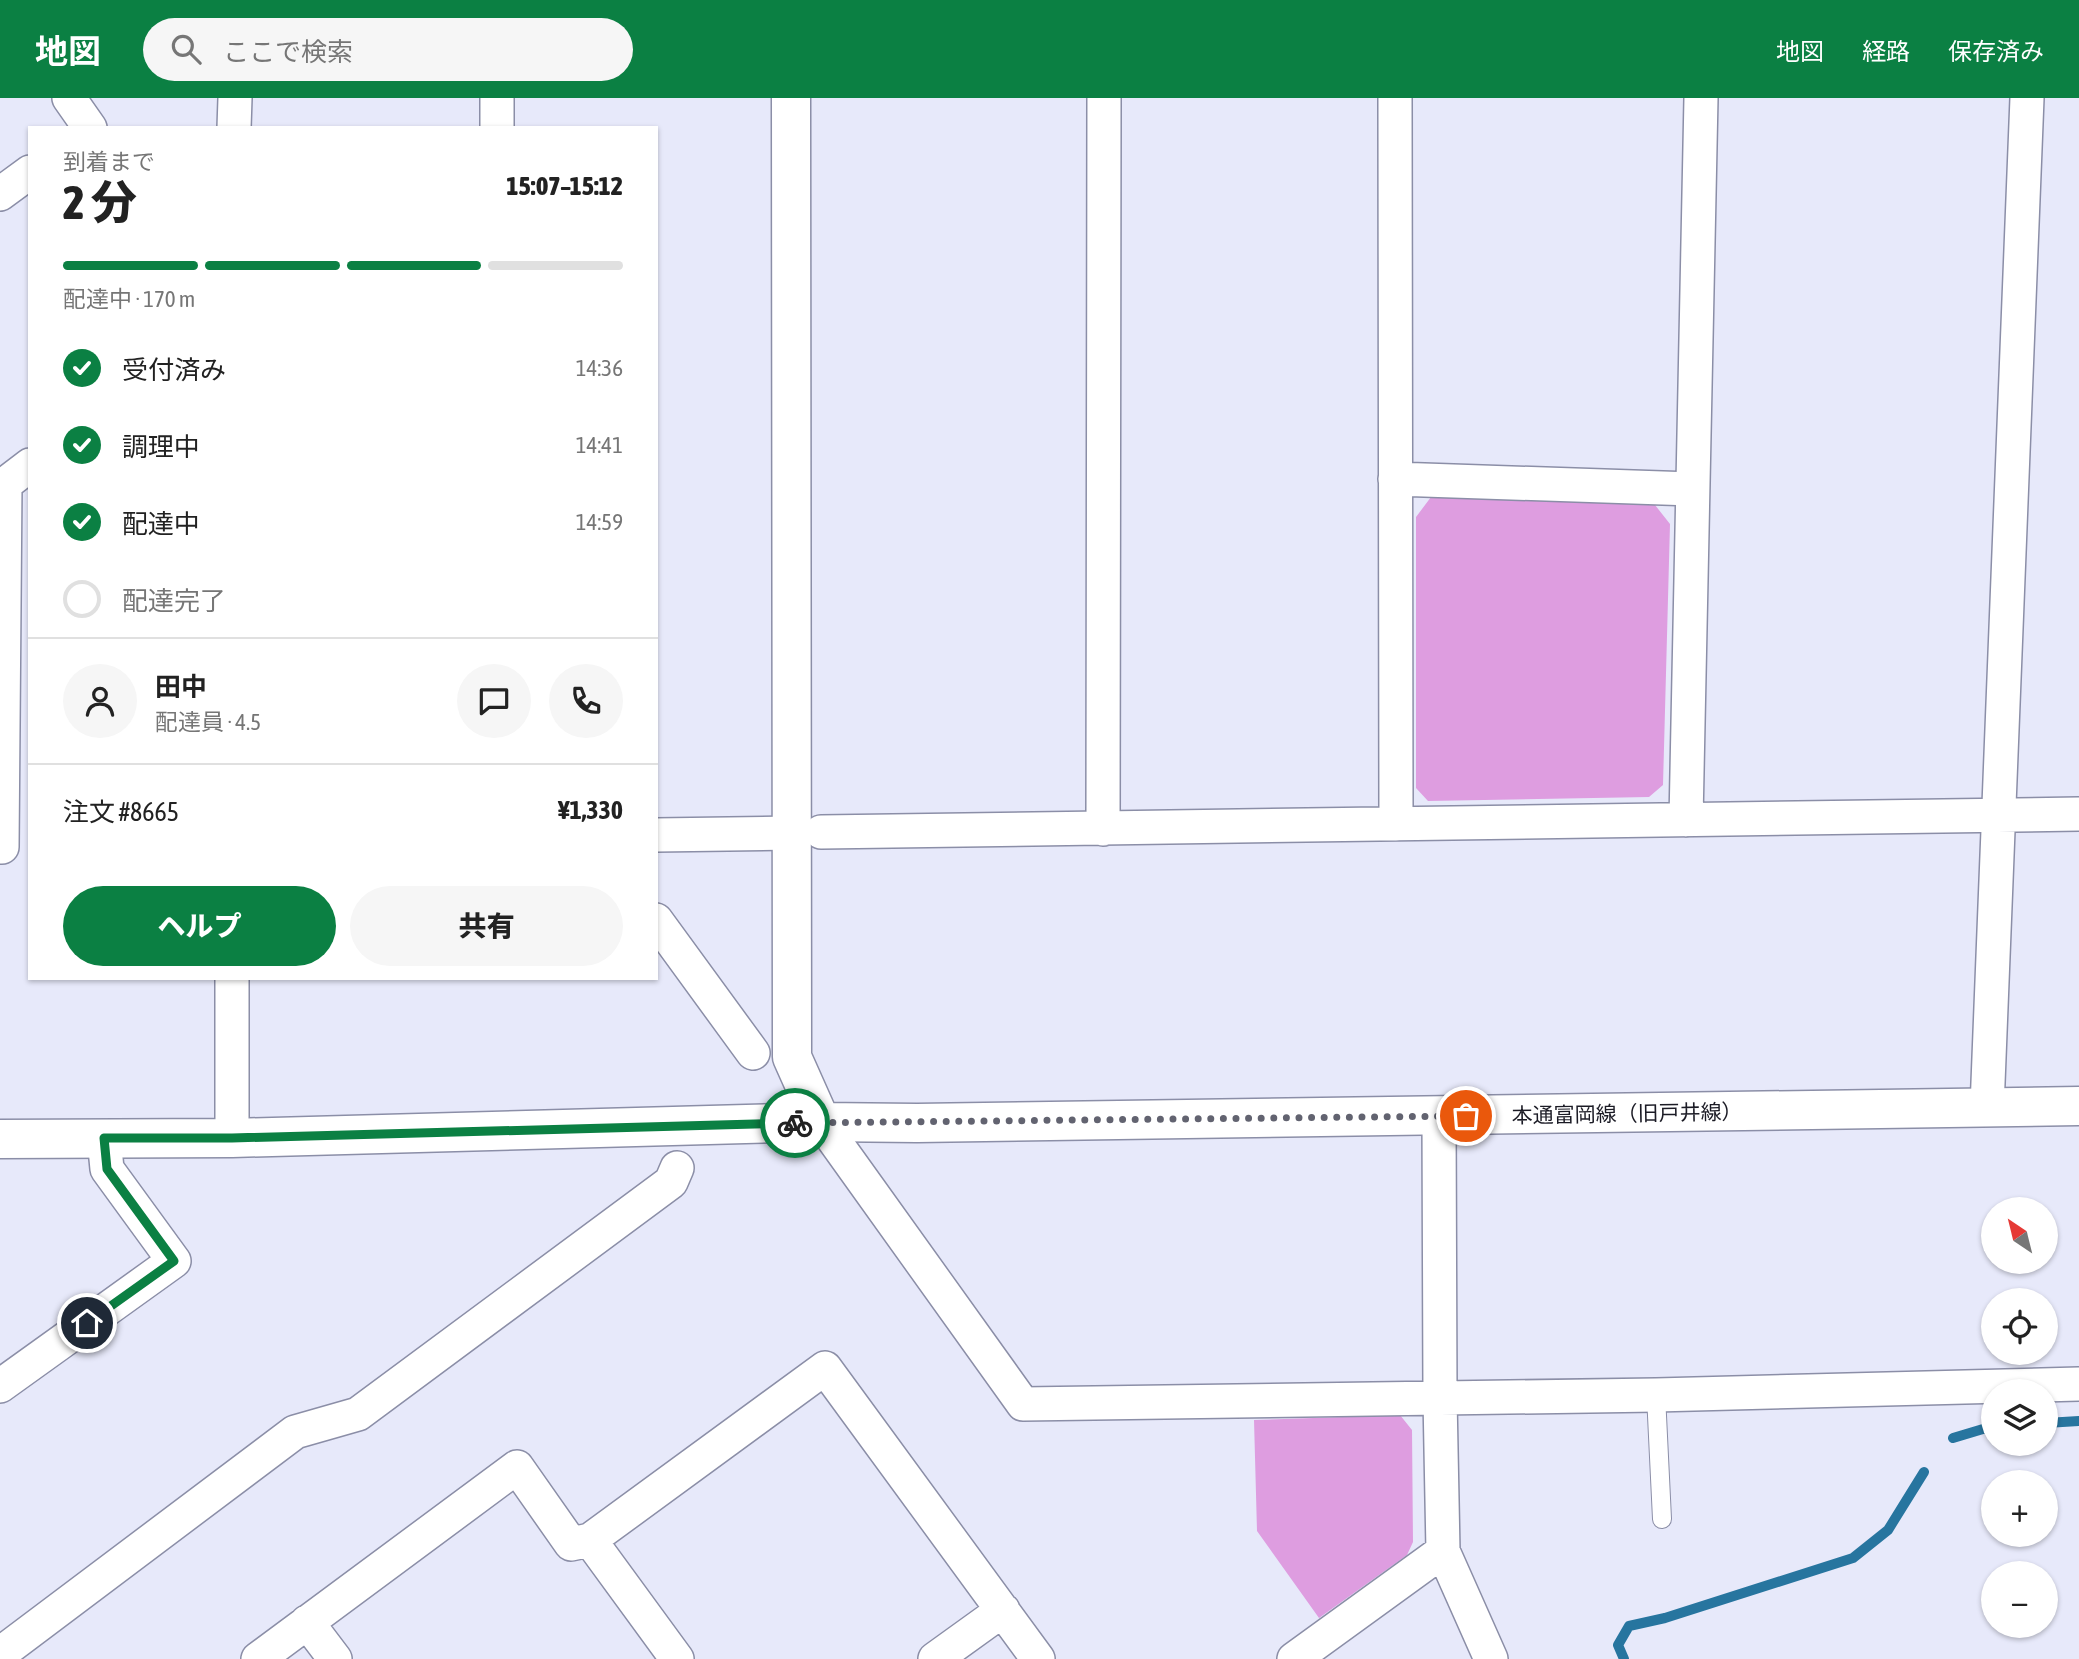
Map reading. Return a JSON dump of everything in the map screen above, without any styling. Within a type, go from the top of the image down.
[{"type":"street","points":[[69,98],[88,126]]},
{"type":"street","points":[[234,98],[234,126]]},
{"type":"street","points":[[497,98],[497,126]]},
{"type":"street","points":[[791,98],[807,832],[792,1057],[821,1122],[1023,1404],[1656,1395],[2079,1384]]},
{"type":"street","points":[[1103,829],[1104,98]]},
{"type":"street","points":[[1395,98],[1396,824]]},
{"type":"street","points":[[1686,820],[1701,98]]},
{"type":"street","points":[[1987,1108],[2027,98]]},
{"type":"street","points":[[0,194],[28,173]]},
{"type":"street","points":[[10,847],[11,479]]},
{"type":"street","points":[[1395,479],[1692,489]]},
{"type":"street","points":[[658,835],[2079,814]]},
{"type":"street","points":[[658,923],[753,1053]]},
{"type":"street","points":[[232,980],[232,1138]]},
{"type":"street","name":"本通富岡線（旧戸井線）","points":[[0,1139],[232,1138],[821,1122],[2079,1106]]},
{"type":"street","points":[[1439,1116],[1443,1551],[1491,1659]]},
{"type":"street","points":[[0,1386],[174,1261],[107,1169],[104,1138]]},
{"type":"street","points":[[0,1654],[295,1433],[358,1414],[671,1182],[677,1168]]},
{"type":"street","points":[[258,1659],[517,1467],[571,1544],[590,1540],[825,1368],[1038,1659]]},
{"type":"street","points":[[590,1540],[677,1659]]},
{"type":"street","points":[[1294,1659],[1443,1551]]},
{"type":"street","points":[[934,1659],[1003,1610]]},
{"type":"street","points":[[307,1622],[335,1659]]},
{"type":"lane","points":[[1656,1395],[1662,1519]]},
{"type":"shaded area","points":[[1431,497],[1655,505],[1670,524],[1663,785],[1649,797],[1428,801],[1416,788],[1416,517]]},
{"type":"shaded area","points":[[1400,1415],[1412,1430],[1413,1542],[1407,1555],[1319,1618],[1257,1531],[1254,1420]]},
{"type":"waterway","points":[[2058,1422],[2079,1421]]},
{"type":"waterway","points":[[1953,1438],[1981,1430]]},
{"type":"waterway","points":[[1624,1659],[1618,1645],[1629,1626],[1665,1618],[1853,1558],[1888,1530],[1924,1472]]},
{"type":"way so far","points":[[795,1123],[1466,1116]]},
{"type":"route","points":[[87,1323],[174,1261],[107,1169],[104,1138],[232,1138],[795,1123]]}]
